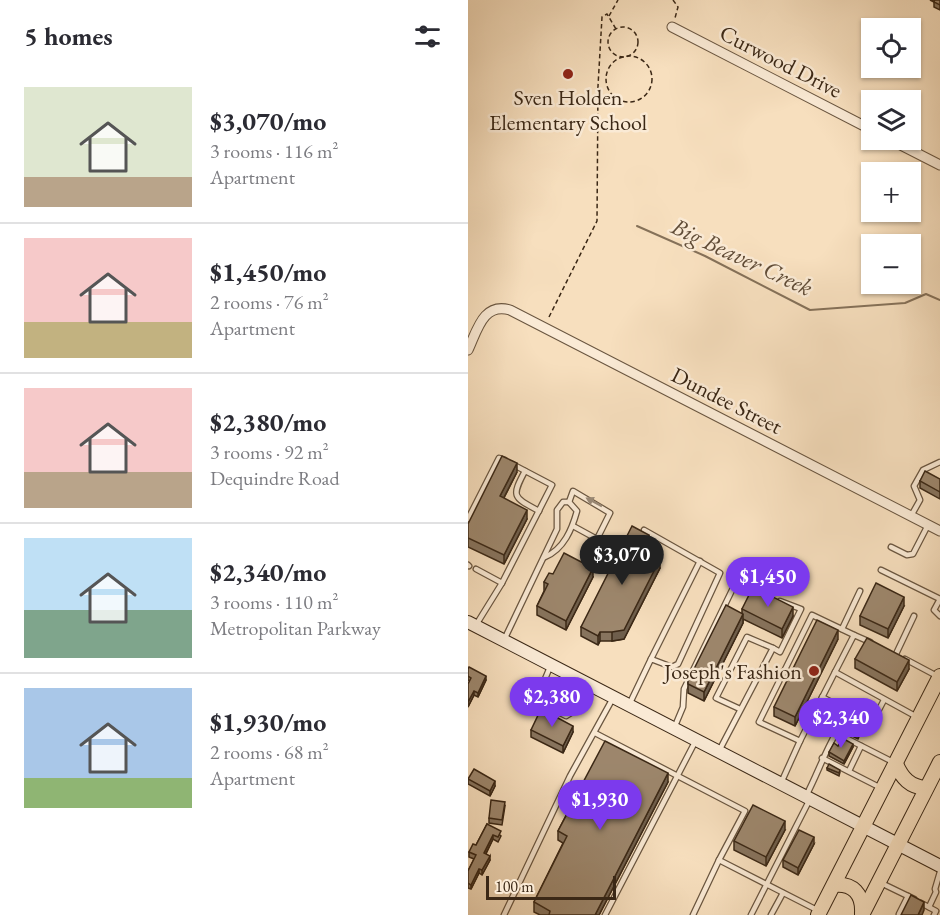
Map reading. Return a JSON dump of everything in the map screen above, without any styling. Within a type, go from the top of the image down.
[{"type":"main road","points":[[470,624],[940,866]]},
{"type":"main road","points":[[819,913],[940,676]]},
{"type":"main road","points":[[862,914],[932,785],[940,762]]},
{"type":"main road","points":[[896,764],[908,783],[919,788],[932,785]]},
{"type":"main road","points":[[834,885],[847,885],[853,888],[861,898],[862,914]]},
{"type":"street","name":"Curwood Drive","points":[[672,27],[861,124]]},
{"type":"street","points":[[911,150],[940,165]]},
{"type":"street","name":"Dundee Street","points":[[468,350],[482,320],[490,310],[504,308],[940,531]]},
{"type":"lane","points":[[468,519],[499,458],[552,485],[502,583],[470,624]]},
{"type":"lane","points":[[911,516],[920,500],[914,486],[923,471],[940,462]]},
{"type":"lane","points":[[525,471],[515,490],[515,496],[538,511]]},
{"type":"lane","points":[[569,502],[573,491],[610,513],[598,537],[595,538],[573,526]]},
{"type":"lane","points":[[504,640],[557,529],[556,510],[563,502],[569,502],[577,510],[573,526],[555,553],[545,557]]},
{"type":"lane","points":[[891,547],[907,555],[913,554],[928,525]]},
{"type":"lane","points":[[644,530],[720,573],[678,664],[672,667],[651,659]]},
{"type":"lane","points":[[628,705],[700,561]]},
{"type":"lane","points":[[476,569],[502,583]]},
{"type":"lane","points":[[881,570],[940,599],[934,610],[940,616]]},
{"type":"lane","points":[[674,728],[683,707],[684,689],[735,584],[757,592]]},
{"type":"lane","points":[[843,629],[860,591]]},
{"type":"lane","points":[[740,709],[716,698],[747,637],[780,652],[801,609],[779,601]]},
{"type":"lane","points":[[800,741],[759,722],[812,615],[875,645]]},
{"type":"lane","points":[[896,654],[914,616]]},
{"type":"lane","points":[[781,783],[854,635]]},
{"type":"lane","points":[[719,751],[773,648]]},
{"type":"lane","points":[[886,650],[940,676]]},
{"type":"lane","points":[[551,664],[537,698],[552,710],[566,716],[572,714],[579,708],[590,684]]},
{"type":"lane","points":[[835,672],[920,718]]},
{"type":"lane","points":[[504,915],[570,776],[614,697]]},
{"type":"lane","points":[[822,697],[872,723],[884,700]]},
{"type":"lane","points":[[595,733],[744,811],[693,915]]},
{"type":"lane","points":[[751,915],[808,797],[822,764],[822,758],[836,733],[896,764]]},
{"type":"lane","points":[[605,915],[696,739]]},
{"type":"lane","points":[[849,771],[861,746]]},
{"type":"lane","points":[[822,758],[883,789]]},
{"type":"lane","points":[[719,860],[819,913]]},
{"type":"lane","points":[[929,907],[938,892],[935,889],[940,872]]},
{"type":"lane","points":[[879,882],[936,911],[934,915]]},
{"type":"lane","points":[[771,915],[783,892]]},
{"type":"lane","points":[[901,915],[899,914],[908,896]]},
{"type":"path","points":[[609,17],[618,0]]},
{"type":"path","points":[[672,27],[678,7],[673,0]]},
{"type":"path","points":[[549,317],[597,220],[598,86],[602,16],[607,14],[616,29]]},
{"type":"path","points":[[628,56],[616,55],[609,46],[609,37],[616,29],[625,27],[629,29],[636,36],[637,46],[632,54],[628,56],[614,62],[606,75],[606,82],[608,90],[619,100],[634,102],[646,94],[652,80],[642,60],[628,56]]},
{"type":"building","points":[[502,456],[517,463],[500,496],[527,510],[504,555],[468,538],[468,524]]},
{"type":"building","points":[[925,471],[940,479],[940,492],[920,481]]},
{"type":"building","points":[[632,526],[649,535],[642,550],[660,559],[624,630],[600,632],[598,636],[581,627]]},
{"type":"building","points":[[564,553],[593,568],[566,621],[537,606],[548,584],[544,582],[549,573],[553,574]]},
{"type":"building","points":[[876,583],[904,597],[888,629],[860,616]]},
{"type":"building","points":[[753,587],[793,607],[782,629],[742,609]]},
{"type":"building","points":[[726,605],[743,614],[704,692],[688,684],[688,681]]},
{"type":"building","points":[[817,620],[838,630],[795,717],[774,707]]},
{"type":"building","points":[[867,638],[909,660],[897,682],[855,659]]},
{"type":"building","points":[[469,667],[486,676],[478,693],[474,691],[468,702],[468,684],[471,678],[468,676]]},
{"type":"building","points":[[541,709],[573,726],[563,746],[531,730]]},
{"type":"building","points":[[851,722],[862,728],[858,737],[846,731]]},
{"type":"building","points":[[842,738],[853,744],[844,761],[829,752],[834,743],[838,746]]},
{"type":"building","points":[[605,741],[668,773],[595,915],[549,915],[550,911],[534,902],[567,836],[558,831],[577,795],[566,790],[569,783],[580,788]]},
{"type":"building","points":[[829,764],[840,770],[839,773],[827,768]]},
{"type":"building","points":[[474,769],[495,781],[490,791],[468,779]]},
{"type":"building","points":[[491,800],[505,802],[502,820],[489,818]]},
{"type":"building","points":[[753,805],[785,821],[766,857],[734,841]]},
{"type":"building","points":[[487,824],[501,831],[498,837],[493,835],[484,853],[490,856],[482,870],[479,869],[471,885],[468,883],[468,871],[476,855],[469,852],[473,844],[476,845]]},
{"type":"building","points":[[799,830],[814,837],[798,868],[783,860]]},
{"type":"building","points":[[911,895],[924,902],[918,915],[901,915]]},
{"type":"waterway","name":"Big Beaver Creek","points":[[637,226],[705,256],[810,310],[905,303],[926,294],[940,300]]},
{"type":"place","name":"Sven Holden Elementary School","points":[[568,74]]},
{"type":"place","name":"Joseph's Fashion","points":[[814,671]]}]
